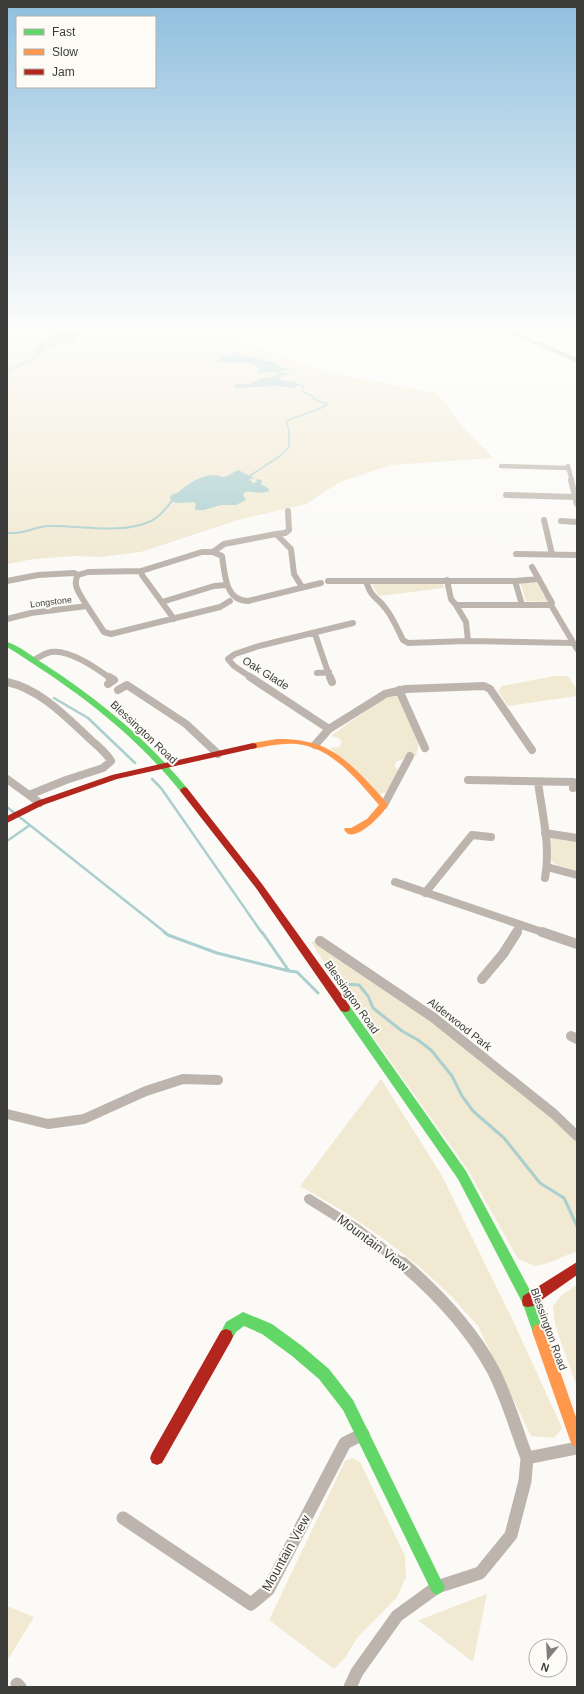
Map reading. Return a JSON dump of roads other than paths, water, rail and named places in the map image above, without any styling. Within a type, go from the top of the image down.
[{"type":"main road","name":"Blessington Road","points":[[7,644],[34,660],[86,696],[131,732],[166,766],[259,886],[462,1176],[528,1301],[577,1440]]},
{"type":"main road","points":[[10,818],[40,804],[115,777],[273,741],[296,741],[315,745],[336,756],[384,805],[370,821],[351,832],[348,830]]},
{"type":"main road","points":[[528,1301],[577,1268]]},
{"type":"main road","points":[[157,1458],[231,1327],[243,1319],[267,1329],[297,1351],[324,1374],[348,1405],[437,1587]]},
{"type":"street","points":[[501,466],[513,464],[568,467],[577,504]]},
{"type":"street","points":[[506,495],[524,498],[575,497]]},
{"type":"street","points":[[213,552],[224,544],[289,530],[288,511]]},
{"type":"street","points":[[544,520],[552,554]]},
{"type":"street","points":[[561,521],[577,522]]},
{"type":"street","points":[[276,534],[291,549],[294,574],[302,587]]},
{"type":"street","points":[[7,582],[38,575],[56,573],[78,575],[88,572],[141,571],[202,552],[213,552],[222,556],[227,585],[235,598],[248,601],[320,583]]},
{"type":"street","points":[[516,554],[577,555]]},
{"type":"street","points":[[532,567],[552,603],[551,605],[575,646]]},
{"type":"street","points":[[141,571],[142,575],[174,619]]},
{"type":"street","name":"Longstone","points":[[7,619],[31,613],[87,606],[75,584],[74,579],[78,575]]},
{"type":"street","points":[[447,580],[451,599],[466,622],[468,641]]},
{"type":"street","points":[[328,581],[539,580]]},
{"type":"street","points":[[366,581],[369,591],[375,599],[386,608],[406,642],[413,644],[468,641],[575,646]]},
{"type":"street","points":[[515,581],[522,605]]},
{"type":"street","points":[[162,602],[214,586],[227,585]]},
{"type":"street","points":[[87,606],[98,625],[104,632],[111,634],[220,607],[230,601]]},
{"type":"street","points":[[456,605],[551,605]]},
{"type":"street","name":"Oak Glade","points":[[329,729],[234,666],[228,659],[235,654],[259,646],[315,634],[353,623]]},
{"type":"street","points":[[315,634],[332,682]]},
{"type":"street","points":[[34,660],[46,654],[57,652],[93,666],[114,680],[108,684]]},
{"type":"street","points":[[317,673],[329,672]]},
{"type":"street","points":[[7,682],[14,682],[43,698],[108,756],[110,761],[108,765],[103,768],[66,780],[29,795]]},
{"type":"street","points":[[118,690],[127,685],[186,724],[218,754]]},
{"type":"street","points":[[315,745],[329,729],[385,694],[399,690],[478,686],[487,687],[532,750]]},
{"type":"street","points":[[399,690],[425,748]]},
{"type":"street","points":[[384,805],[410,756]]},
{"type":"street","points":[[7,778],[40,804]]},
{"type":"street","points":[[468,780],[573,782],[573,788]]},
{"type":"street","points":[[538,782],[547,867],[545,878]]},
{"type":"street","points":[[544,833],[577,838]]},
{"type":"street","points":[[425,894],[472,835],[491,837]]},
{"type":"street","points":[[547,867],[577,875]]},
{"type":"street","points":[[394,882],[425,894],[577,944]]},
{"type":"street","points":[[482,979],[499,961],[512,943],[520,925]]},
{"type":"street","name":"Alderwood Park","points":[[320,941],[434,1018],[554,1114],[577,1136]]},
{"type":"street","points":[[7,1114],[48,1124],[84,1119],[146,1091],[183,1080],[218,1080]]},
{"type":"street","name":"Mountain View","points":[[309,1198],[340,1217],[379,1245],[414,1274],[448,1307],[469,1333],[492,1369],[527,1458],[526,1481],[511,1535],[480,1573],[437,1587],[397,1616],[357,1672],[350,1687]]},
{"type":"street","name":"Mountain View","points":[[123,1518],[251,1604],[268,1590],[345,1443],[363,1434]]},
{"type":"street","points":[[527,1458],[577,1448]]},
{"type":"water","points":[[238,470],[254,478],[248,480],[252,481],[252,483],[257,482],[256,480],[258,479],[262,481],[261,484],[269,489],[269,491],[263,493],[245,492],[243,495],[246,500],[236,505],[221,505],[204,510],[196,510],[196,504],[194,502],[176,503],[171,501],[170,497],[173,494],[179,492],[196,480],[209,475],[224,477]]},
{"type":"waterway","points":[[248,477],[280,456],[289,447],[289,430],[286,421],[321,408]]},
{"type":"waterway","points":[[7,533],[20,532],[46,526],[127,528],[151,521],[163,512],[173,500]]},
{"type":"waterway","points":[[54,698],[88,718],[135,763]]},
{"type":"waterway","points":[[152,779],[161,788],[262,933]]},
{"type":"waterway","points":[[7,807],[30,825]]},
{"type":"waterway","points":[[7,841],[30,825]]},
{"type":"waterway","points":[[30,825],[166,933]]},
{"type":"waterway","points":[[164,932],[168,935],[217,953],[289,971]]},
{"type":"waterway","points":[[262,932],[289,971]]},
{"type":"waterway","points":[[289,971],[297,972],[318,993]]},
{"type":"waterway","points":[[345,984],[359,985],[368,996],[373,1008],[402,1031],[418,1040],[431,1050],[452,1076],[462,1096],[473,1111],[504,1138],[540,1183],[564,1198],[577,1226]]}]
